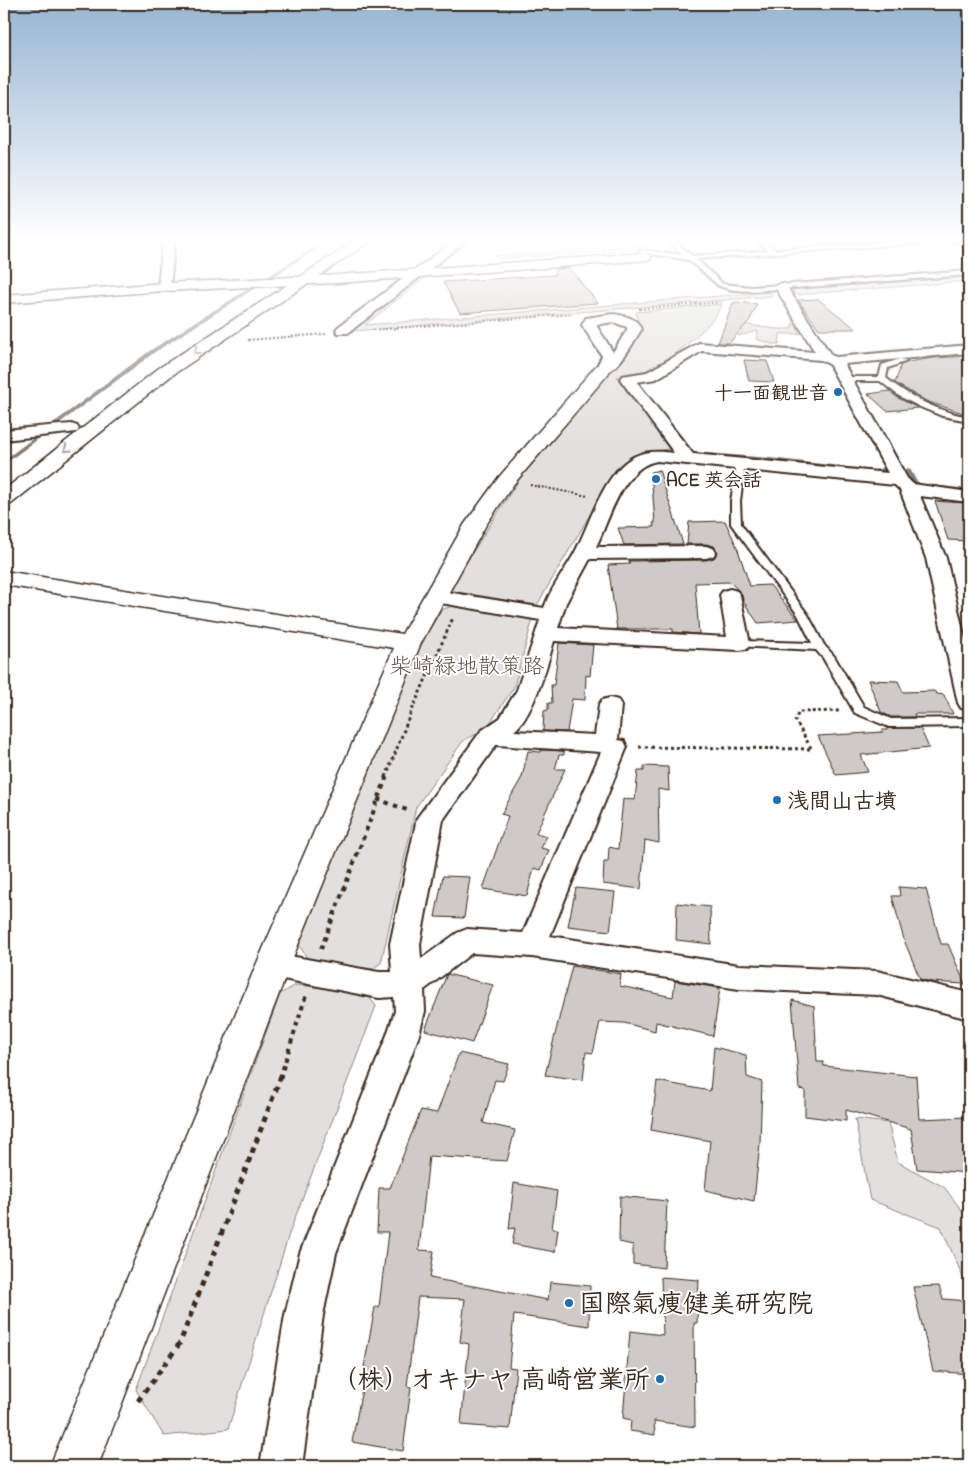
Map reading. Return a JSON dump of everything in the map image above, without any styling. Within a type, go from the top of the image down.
[{"type":"main road","points":[[4,481],[182,344],[239,307]]},
{"type":"main road","points":[[4,500],[166,372],[263,307]]},
{"type":"main road","points":[[74,1466],[273,964],[409,644],[448,598],[475,525],[506,481],[602,370]]},
{"type":"main road","points":[[4,578],[409,644]]},
{"type":"street","points":[[343,330],[374,307]]},
{"type":"street","points":[[795,307],[845,379],[904,485],[936,558],[969,703]]},
{"type":"street","points":[[687,458],[628,379],[651,376],[699,348],[774,352],[830,358],[969,349]]},
{"type":"street","points":[[4,435],[71,429]]},
{"type":"street","points":[[281,1466],[304,1316],[318,1253],[403,1034],[410,1011],[405,944],[430,818],[489,737],[509,723],[528,690],[556,603],[584,553],[617,483],[627,470],[644,458],[657,456],[740,463],[904,485],[969,497]]},
{"type":"street","points":[[584,553],[706,552]]},
{"type":"street","points":[[448,598],[548,625],[739,644],[730,595]]},
{"type":"street","points":[[489,737],[606,744],[610,705]]},
{"type":"street","points":[[532,946],[616,746]]},
{"type":"street","points":[[273,964],[379,985],[409,984],[467,941],[532,946],[739,977],[877,983],[969,1006]]},
{"type":"lane","points":[[882,379],[885,367],[903,360]]},
{"type":"lane","points":[[845,379],[882,379],[896,391],[920,406],[954,417],[969,419]]},
{"type":"lane","points":[[740,463],[734,509],[736,524],[803,615],[819,646],[828,656],[859,710],[889,724],[969,722]]},
{"type":"lane","points":[[739,644],[819,646]]},
{"type":"path","points":[[525,492],[536,477]]},
{"type":"path","points":[[530,485],[610,500]]},
{"type":"path","points":[[133,1407],[180,1343],[279,1082],[313,972],[409,717],[448,598]]},
{"type":"path","points":[[616,746],[812,749],[795,720],[799,712],[859,710]]},
{"type":"path","points":[[377,799],[430,818]]},
{"type":"green space","points":[[381,307],[388,307],[365,325],[590,307],[646,307],[354,331],[351,330]]},
{"type":"green space","name":"柴崎緑地散策路","points":[[694,307],[721,307],[717,314],[689,343],[666,360],[641,373],[617,377],[670,449],[643,452],[619,465],[537,605],[457,594],[451,586],[520,478],[640,330],[636,312]]},
{"type":"green space","points":[[740,324],[776,329],[792,329],[792,324],[795,324],[800,334],[780,334],[779,344],[772,344],[756,339],[758,331],[738,336],[743,331],[735,328]]},
{"type":"green space","name":"柴崎緑地散策路","points":[[452,606],[529,618],[532,622],[514,687],[486,729],[463,741],[416,807],[381,963],[372,969],[309,961],[299,945],[416,652],[441,610]]},
{"type":"green space","points":[[296,985],[365,992],[376,1006],[290,1231],[228,1429],[164,1436],[136,1390],[280,994]]},
{"type":"green space","points":[[855,1119],[888,1123],[898,1162],[944,1187],[969,1220],[969,1291],[941,1227],[870,1200]]},
{"type":"building","points":[[456,307],[548,307],[460,313]]},
{"type":"building","points":[[732,307],[756,307],[750,320],[729,343],[718,343]]},
{"type":"building","points":[[803,307],[828,307],[856,329],[819,329]]},
{"type":"building","points":[[969,356],[969,415],[926,401],[895,383],[901,365],[908,362]]},
{"type":"building","points":[[744,360],[767,361],[774,382],[749,381]]},
{"type":"building","points":[[889,391],[918,408],[887,411],[868,394]]},
{"type":"building","points":[[659,470],[683,544],[624,545],[618,528],[654,527],[651,472]]},
{"type":"building","points":[[935,501],[964,503],[969,526],[969,541],[948,540]]},
{"type":"building","points":[[725,521],[737,547],[750,586],[770,585],[798,620],[758,623],[743,601],[742,594],[730,582],[695,583],[699,634],[673,632],[673,629],[617,629],[608,565],[630,564],[629,561],[706,560],[714,558],[718,552],[714,546],[687,544],[689,522]]},
{"type":"building","points":[[559,643],[593,645],[590,676],[586,675],[585,700],[572,699],[567,732],[543,731],[544,711],[548,710],[548,703],[552,703],[551,685],[554,685]]},
{"type":"building","points":[[868,680],[898,681],[903,692],[934,691],[937,694],[944,695],[953,714],[914,714],[915,717],[891,717],[881,712]]},
{"type":"building","points":[[887,728],[920,728],[929,748],[861,755],[868,772],[836,775],[818,736],[883,732],[882,730],[887,730]]},
{"type":"building","points":[[541,750],[564,751],[564,755],[559,755],[555,769],[565,769],[536,833],[547,836],[541,848],[549,850],[541,870],[534,868],[527,896],[483,889],[508,816],[501,814],[522,777],[528,751],[541,752]]},
{"type":"building","points":[[644,766],[668,767],[669,791],[658,789],[659,843],[645,840],[641,889],[603,884],[604,862],[608,862],[609,847],[618,849],[623,799],[635,800],[638,771],[644,771]]},
{"type":"building","points":[[443,876],[470,877],[464,918],[435,917]]},
{"type":"building","points":[[899,887],[926,889],[941,944],[948,944],[965,984],[931,982],[920,979],[904,940],[892,896],[900,896]]},
{"type":"building","points":[[576,888],[615,892],[610,931],[568,926]]},
{"type":"building","points":[[677,903],[710,907],[711,944],[676,940]]},
{"type":"building","points":[[572,966],[621,974],[620,986],[673,997],[675,981],[720,988],[713,1036],[656,1022],[655,1031],[624,1023],[600,1022],[593,1053],[586,1052],[583,1080],[545,1075]]},
{"type":"building","points":[[447,974],[493,985],[472,1043],[425,1030]]},
{"type":"building","points":[[792,1000],[814,1006],[817,1062],[823,1062],[824,1066],[916,1076],[919,1119],[969,1117],[969,1173],[917,1169],[911,1129],[846,1110],[846,1121],[805,1116],[805,1090],[799,1089]]},
{"type":"building","points":[[714,1047],[746,1055],[747,1077],[762,1082],[760,1143],[754,1201],[705,1190],[710,1141],[651,1130],[657,1081],[710,1091]]},
{"type":"building","points":[[459,1053],[509,1064],[503,1081],[495,1080],[483,1123],[515,1130],[507,1161],[429,1156],[419,1250],[434,1251],[430,1278],[548,1300],[550,1282],[590,1286],[589,1326],[514,1315],[509,1367],[516,1368],[510,1429],[461,1425],[469,1344],[460,1342],[465,1299],[418,1297],[407,1386],[411,1387],[403,1451],[352,1442],[375,1307],[379,1307],[388,1232],[377,1232],[379,1188],[390,1188],[421,1110],[437,1113]]},
{"type":"building","points":[[514,1183],[557,1191],[552,1229],[558,1229],[555,1252],[512,1244],[515,1228],[509,1229]]},
{"type":"building","points":[[620,1196],[667,1201],[664,1268],[633,1264],[633,1245],[619,1242]]},
{"type":"building","name":"（株）オキナヤ 高崎営業所","points":[[661,1277],[699,1280],[697,1323],[694,1323],[695,1427],[654,1421],[655,1435],[630,1431],[631,1420],[623,1418],[630,1331],[663,1335]]},
{"type":"building","points":[[939,1286],[943,1299],[969,1301],[969,1374],[933,1371],[913,1287]]},
{"type":"waterway","points":[[4,462],[153,351],[223,307]]},
{"type":"waterway","points":[[695,454],[770,460],[874,472],[883,470]]},
{"type":"waterway","points":[[908,470],[914,481],[919,485],[969,491]]},
{"type":"place","name":"十一面観世音","points":[[838,392]]},
{"type":"place","name":"ACE 英会話","points":[[656,479]]},
{"type":"place","name":"浅間山古墳","points":[[777,800]]},
{"type":"place","name":"国際氣痩健美研究院","points":[[569,1303]]},
{"type":"place","name":"（株）オキナヤ 高崎営業所","points":[[660,1379]]}]
